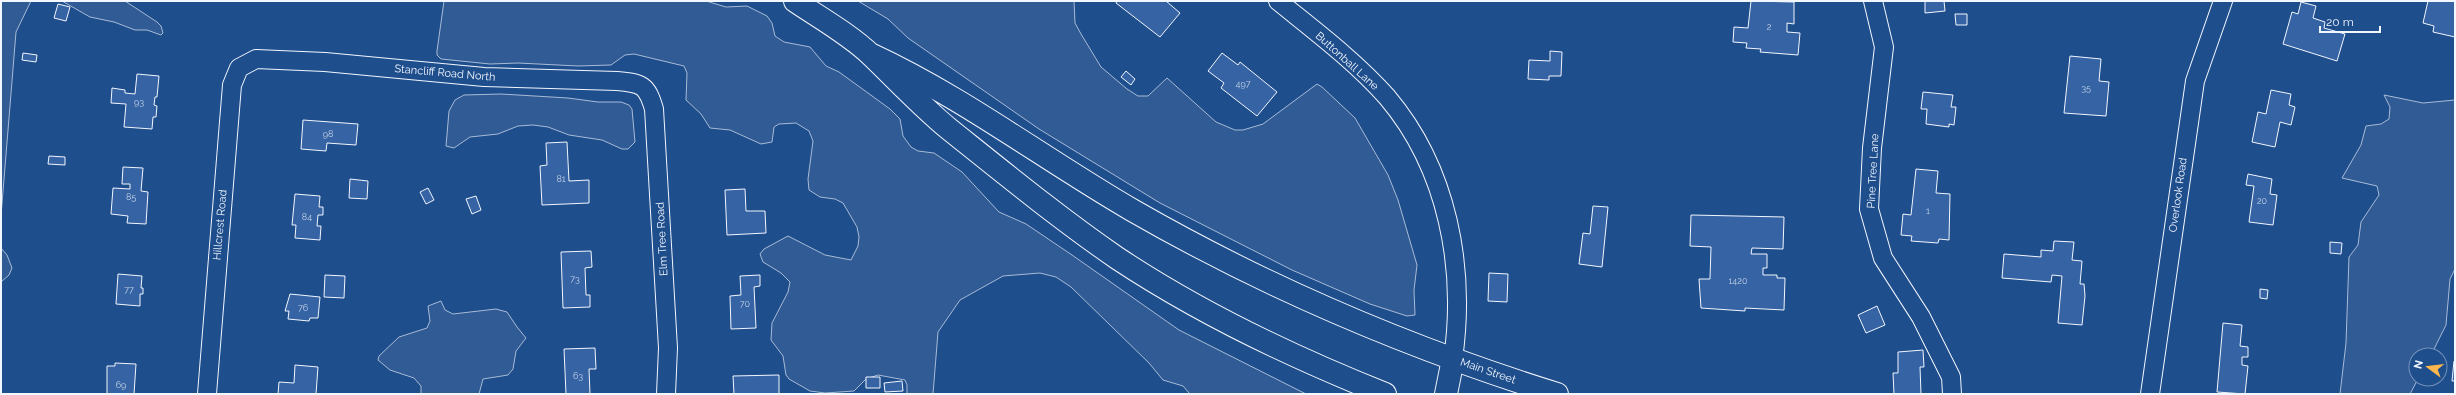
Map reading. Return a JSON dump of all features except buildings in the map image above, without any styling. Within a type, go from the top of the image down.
[{"type":"main road","points":[[795,1],[870,54],[958,100],[1085,182],[1184,240],[1301,297],[1454,359]]},
{"type":"main road","points":[[870,54],[920,105],[1087,237],[1118,258],[1183,298],[1270,344],[1385,394]]},
{"type":"main road","name":"Main Street","points":[[1446,394],[1454,359],[1557,394]]},
{"type":"street","name":"Buttonball Lane","points":[[1278,1],[1362,71],[1382,93],[1410,130],[1426,158],[1441,195],[1455,252],[1458,309],[1454,359]]},
{"type":"street","name":"Pine Tree Lane","points":[[1873,1],[1884,47],[1872,148],[1869,209],[1883,258],[1921,317],[1951,378],[1952,394]]},
{"type":"street","name":"Overlook Road","points":[[2150,394],[2195,81],[2223,1]]},
{"type":"street","name":"Stancliff Road North","points":[[246,62],[266,58],[484,77],[618,80],[634,82],[644,86]]},
{"type":"street","name":"Hillcrest Road","points":[[207,394],[232,85],[239,68],[246,62]]},
{"type":"street","name":"Elm Tree Road","points":[[644,86],[651,96],[654,109],[668,348],[666,394]]},
{"type":"shaded area","points":[[1,1],[31,1],[16,32],[1,216]]},
{"type":"shaded area","points":[[62,1],[125,1],[157,22],[161,26],[163,33],[161,35],[147,30],[135,30],[114,22],[90,17]]},
{"type":"shaded area","points":[[444,1],[706,1],[726,7],[747,6],[767,16],[772,23],[775,36],[784,42],[810,47],[826,66],[839,72],[890,109],[900,119],[903,136],[911,147],[918,151],[934,153],[962,172],[999,212],[1026,224],[1179,330],[1306,394],[1190,394],[1183,386],[1163,380],[1149,363],[1071,287],[1056,277],[1040,273],[1003,276],[960,300],[938,332],[933,394],[907,394],[907,385],[905,380],[878,375],[866,379],[854,391],[825,393],[810,391],[789,379],[786,375],[783,356],[771,340],[772,323],[788,292],[790,282],[781,273],[763,262],[760,254],[764,249],[788,236],[825,255],[851,260],[858,246],[859,237],[857,227],[843,203],[835,199],[820,197],[809,190],[808,179],[813,141],[809,131],[796,123],[779,124],[774,127],[772,142],[761,144],[730,130],[710,128],[701,114],[686,100],[687,73],[684,66],[634,54],[625,55],[611,65],[578,66],[518,63],[490,64],[441,59],[437,55],[437,51]]},
{"type":"shaded area","points":[[858,1],[1074,1],[1075,23],[1081,34],[1101,67],[1127,89],[1138,96],[1148,96],[1167,78],[1216,122],[1235,130],[1243,130],[1263,124],[1317,84],[1355,118],[1388,175],[1398,200],[1417,265],[1414,290],[1415,315],[1407,316],[1370,304],[1292,270],[1160,203],[1039,129],[908,38],[888,19]]},
{"type":"shaded area","points":[[501,94],[568,98],[598,102],[621,102],[629,105],[632,109],[635,142],[628,149],[622,149],[602,140],[569,135],[548,127],[533,125],[518,126],[498,134],[470,137],[454,148],[446,146],[449,111],[455,100],[464,95]]},
{"type":"shaded area","points":[[2384,95],[2423,103],[2455,100],[2455,269],[2450,279],[2446,325],[2435,347],[2408,347],[2408,387],[2414,387],[2410,394],[2340,394],[2346,343],[2349,257],[2358,245],[2361,222],[2379,195],[2377,186],[2342,178],[2361,145],[2366,126],[2381,124],[2389,119],[2390,107]]},
{"type":"shaded area","points":[[1,248],[7,255],[12,268],[9,275],[1,282]]},
{"type":"shaded area","points":[[441,301],[445,310],[453,314],[496,309],[507,312],[526,338],[516,351],[513,369],[508,375],[483,379],[479,394],[421,394],[421,386],[414,378],[390,370],[378,360],[379,356],[399,337],[427,328],[430,321],[428,306]]}]
